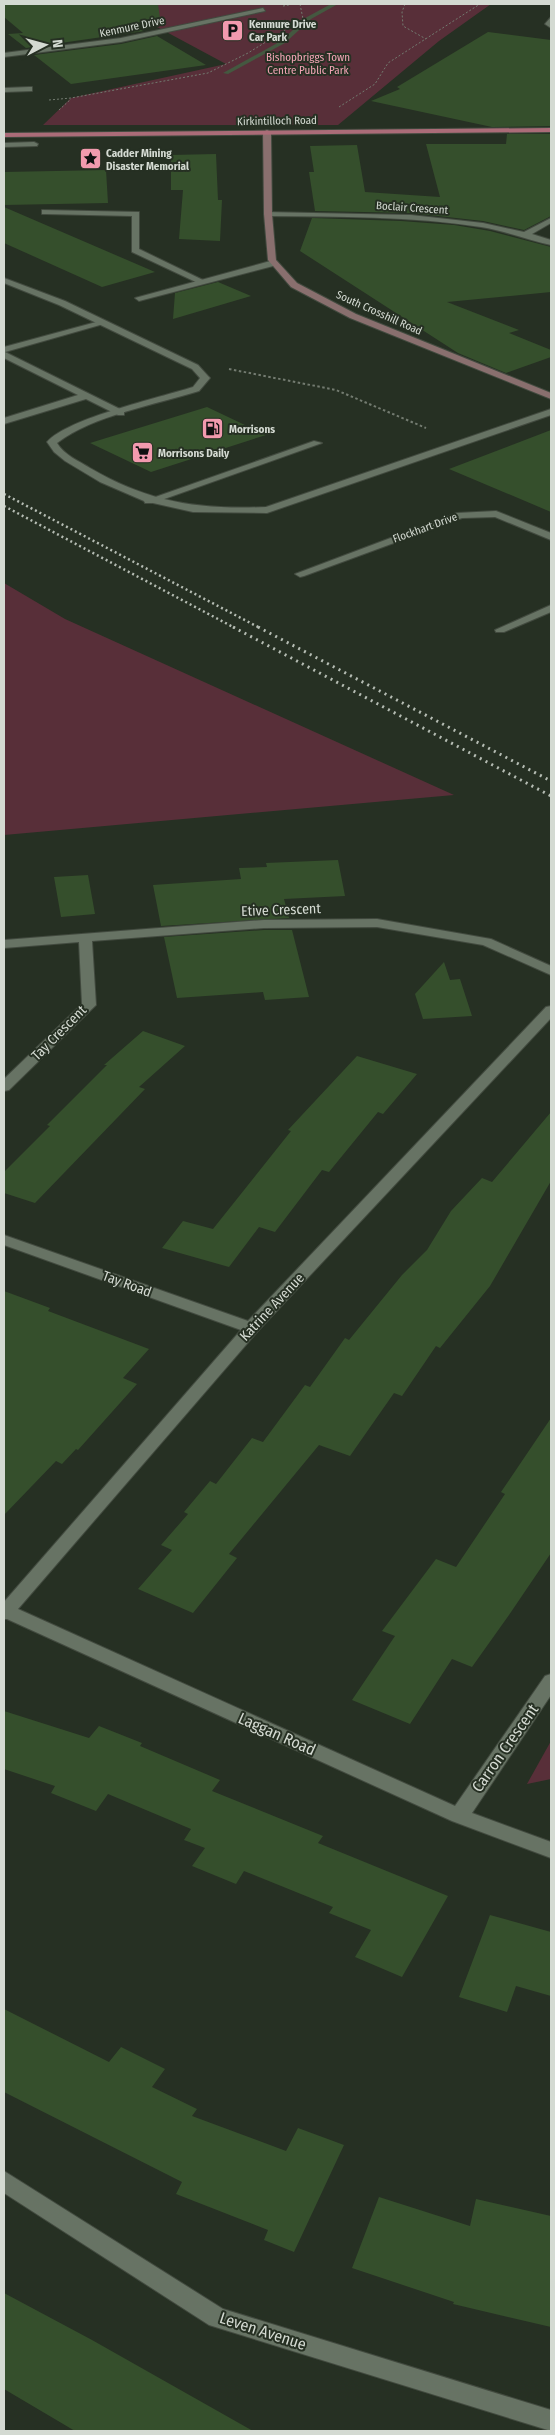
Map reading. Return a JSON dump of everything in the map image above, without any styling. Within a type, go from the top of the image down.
[{"type":"main road","name":"Kirkintilloch Road","points":[[4,135],[551,130]]},
{"type":"street","name":"Kenmure Drive","points":[[4,55],[121,40],[263,10]]},
{"type":"street","points":[[551,19],[548,24],[551,26]]},
{"type":"street","points":[[4,90],[29,89]]},
{"type":"street","points":[[139,298],[274,263],[272,260],[268,214],[267,132]]},
{"type":"street","points":[[4,145],[34,144]]},
{"type":"street","points":[[45,212],[136,214],[135,250],[201,281]]},
{"type":"street","name":"Boclair Crescent","points":[[268,214],[386,216],[456,222],[526,234],[551,243]]},
{"type":"street","points":[[526,234],[551,220]]},
{"type":"street","name":"South Crosshill Road","points":[[274,263],[294,285],[353,316],[551,396]]},
{"type":"street","points":[[4,280],[62,303],[196,367],[206,378],[196,389],[84,424],[58,436],[52,442],[56,450],[90,472],[149,501],[196,510],[232,512],[267,510],[458,442],[551,412]]},
{"type":"street","points":[[4,350],[103,322]]},
{"type":"street","points":[[4,355],[120,413]]},
{"type":"street","points":[[4,421],[86,396]]},
{"type":"street","points":[[149,501],[317,443]]},
{"type":"street","name":"Flockhart Drive","points":[[300,574],[461,515],[496,514],[551,537]]},
{"type":"street","points":[[500,630],[551,608]]},
{"type":"street","name":"Etive Crescent","points":[[4,944],[264,924],[377,923],[486,942],[551,971]]},
{"type":"street","name":"Tay Crescent","points":[[4,1087],[89,1005],[85,937]]},
{"type":"street","name":"Katrine Avenue","points":[[5,1612],[251,1328],[551,1010]]},
{"type":"street","name":"Tay Road","points":[[4,1240],[251,1328]]},
{"type":"street","name":"Laggan Road","points":[[5,1612],[459,1816],[551,1850]]},
{"type":"street","name":"Carron Crescent","points":[[459,1816],[551,1681]]},
{"type":"street","name":"Leven Avenue","points":[[4,2180],[217,2318],[551,2421]]},
{"type":"path","points":[[43,100],[80,97],[208,73],[248,53],[303,19],[300,4]]},
{"type":"path","points":[[405,4],[402,12],[403,26],[427,39]]},
{"type":"path","points":[[301,132],[375,84],[388,63],[480,4]]},
{"type":"path","points":[[196,367],[229,369],[336,390],[458,442]]},
{"type":"green space","name":"Bishopbriggs Town Centre Public Park","points":[[98,4],[491,4],[439,41],[338,125],[43,125],[71,98],[226,64],[159,28]]},
{"type":"green space","points":[[4,583],[65,619],[454,795],[4,835]]},
{"type":"green space","points":[[551,1741],[551,1779],[527,1784]]},
{"type":"building","points":[[4,4],[158,4],[160,18],[127,25],[144,31],[26,48],[8,34],[23,33],[4,17]]},
{"type":"building","points":[[488,32],[551,40],[551,126],[492,127],[371,101],[400,89],[397,87]]},
{"type":"building","points":[[157,36],[206,65],[71,84],[34,55],[121,44]]},
{"type":"building","points":[[507,134],[551,134],[551,216],[524,230],[483,221],[411,213],[315,211],[309,172],[314,172],[310,146],[357,145],[365,192],[440,197],[426,144],[506,144]]},
{"type":"building","points":[[216,154],[218,200],[222,200],[220,241],[179,239],[183,190],[171,190],[171,155]]},
{"type":"building","points":[[106,170],[108,203],[4,205],[4,172]]},
{"type":"building","points":[[4,207],[155,272],[102,287],[4,243]]},
{"type":"building","points":[[312,218],[454,225],[490,231],[551,247],[551,292],[447,302],[519,330],[509,333],[551,350],[551,357],[506,373],[458,353],[300,251]]},
{"type":"building","points":[[218,282],[251,296],[173,319],[175,293]]},
{"type":"building","points":[[207,407],[266,435],[151,472],[90,443]]},
{"type":"building","points":[[551,430],[551,512],[449,469]]},
{"type":"building","points":[[338,860],[345,896],[284,899],[289,918],[161,926],[153,885],[241,879],[239,868],[267,867],[266,863]]},
{"type":"building","points":[[88,875],[95,914],[61,917],[54,877]]},
{"type":"building","points":[[264,930],[292,930],[309,997],[265,1000],[263,992],[177,998],[164,937]]},
{"type":"building","points":[[444,962],[450,980],[460,979],[472,1016],[423,1019],[415,994]]},
{"type":"building","points":[[143,1031],[185,1046],[139,1087],[145,1089],[35,1203],[4,1193],[4,1172],[50,1126],[47,1125],[107,1065],[104,1065]]},
{"type":"building","points":[[357,1056],[417,1074],[383,1114],[378,1112],[329,1172],[322,1170],[275,1232],[259,1227],[229,1267],[162,1248],[183,1221],[213,1229],[291,1131],[288,1130]]},
{"type":"building","points":[[551,1112],[551,1181],[490,1286],[440,1348],[436,1346],[402,1396],[394,1393],[350,1456],[319,1445],[229,1554],[237,1558],[193,1613],[138,1589],[172,1550],[161,1545],[188,1514],[184,1512],[210,1481],[216,1484],[252,1438],[263,1442],[305,1385],[310,1387],[345,1338],[349,1340],[402,1275],[427,1250],[451,1211],[482,1178],[492,1182]]},
{"type":"building","points":[[4,1291],[50,1308],[48,1311],[149,1349],[123,1378],[137,1384],[78,1450],[76,1449],[62,1464],[56,1461],[4,1515]]},
{"type":"building","points":[[551,1418],[551,1553],[509,1615],[472,1667],[452,1659],[410,1724],[352,1700],[395,1636],[382,1631],[436,1559],[456,1567],[505,1494],[501,1492]]},
{"type":"building","points":[[4,1711],[89,1738],[99,1726],[142,1743],[140,1746],[220,1780],[212,1791],[323,1836],[318,1843],[448,1896],[402,1977],[355,1957],[371,1930],[329,1913],[333,1907],[244,1871],[236,1884],[192,1866],[205,1848],[184,1840],[191,1829],[108,1794],[96,1811],[51,1793],[55,1786],[4,1769]]},
{"type":"building","points":[[490,1915],[551,1932],[551,1996],[516,1986],[507,2012],[459,1997]]},
{"type":"building","points":[[4,2009],[109,2062],[121,2047],[165,2069],[152,2087],[197,2109],[192,2116],[286,2151],[298,2128],[344,2145],[294,2252],[264,2240],[268,2230],[176,2194],[182,2182],[4,2092]]},
{"type":"building","points":[[379,2197],[470,2226],[476,2199],[551,2216],[551,2327],[453,2304],[454,2302],[352,2268]]},
{"type":"building","points":[[4,2293],[92,2340],[253,2431],[75,2431],[4,2389]]},
{"type":"waterway","points":[[226,73],[283,42],[309,18],[335,4]]},
{"type":"railway","points":[[4,494],[260,628]]},
{"type":"railway","points":[[4,506],[235,628]]},
{"type":"railway","points":[[233,627],[551,796]]},
{"type":"railway","points":[[258,627],[551,781]]},
{"type":"place","name":"Kenmure Drive Car Park","points":[[233,30]]},
{"type":"place","name":"Cadder Mining Disaster Memorial","points":[[90,159]]},
{"type":"place","name":"Morrisons","points":[[213,429]]},
{"type":"place","name":"Morrisons Daily","points":[[142,453]]}]
